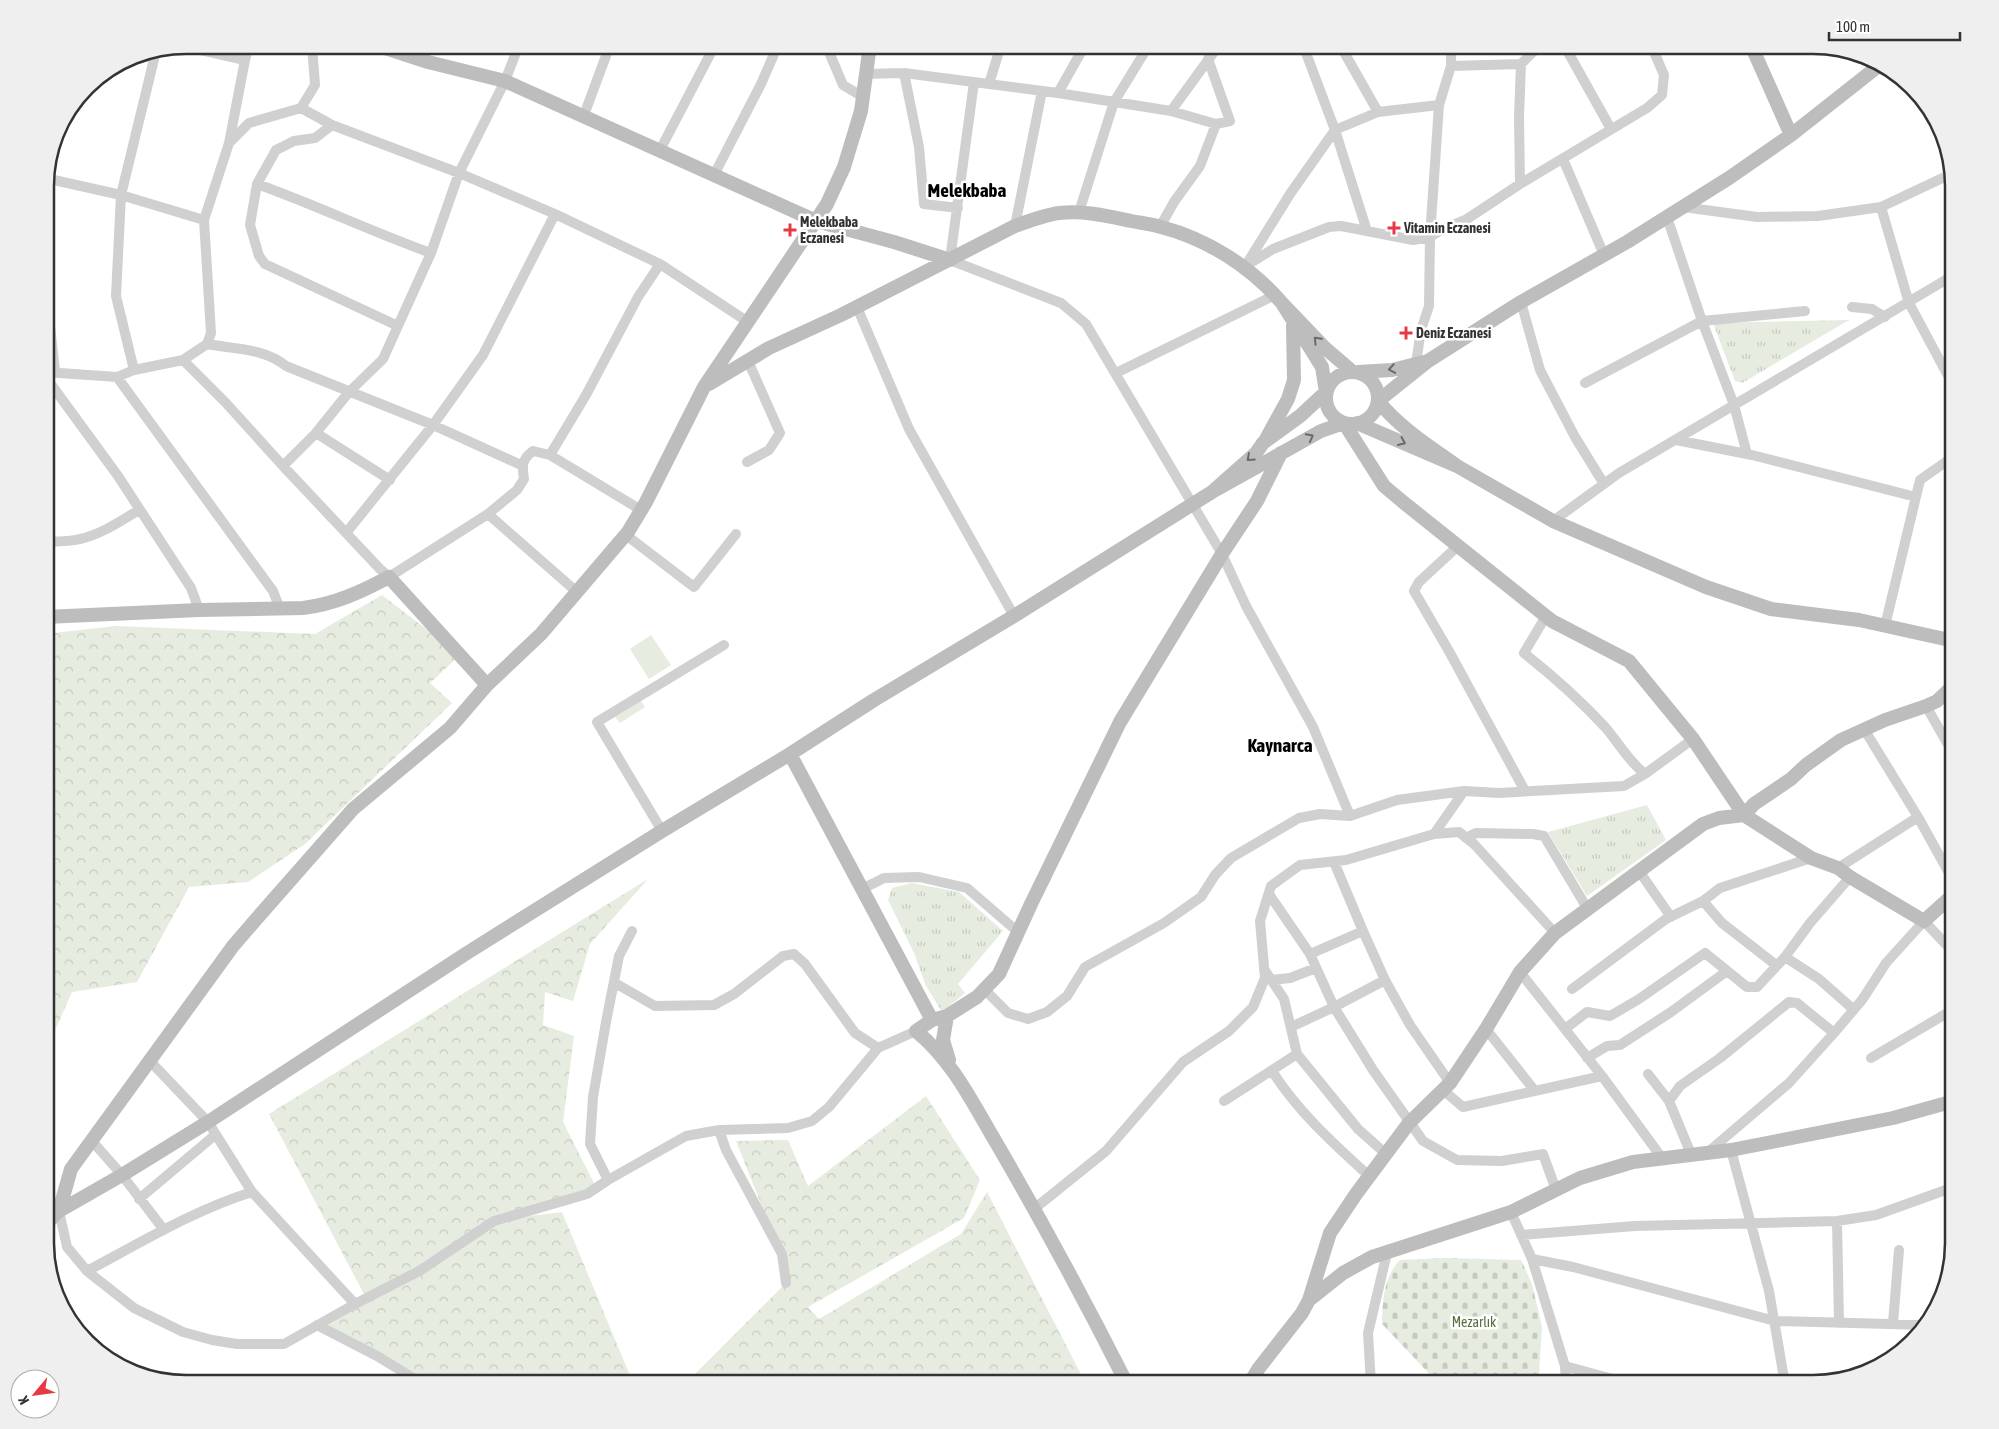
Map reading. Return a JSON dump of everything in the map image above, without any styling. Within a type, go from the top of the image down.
[{"type":"street","points":[[218,54],[245,60]]},
{"type":"street","points":[[54,373],[117,377],[134,370],[183,360],[207,344],[211,333],[204,220],[229,143],[247,54]]},
{"type":"street","points":[[229,143],[250,123],[301,108],[315,85],[313,54]]},
{"type":"street","points":[[404,54],[506,81],[816,221],[894,242],[950,260],[1060,303],[1086,324],[1222,554],[1246,606],[1314,727],[1350,816]]},
{"type":"street","points":[[422,60],[424,54]]},
{"type":"street","points":[[283,466],[316,433],[349,392],[383,359],[431,253],[459,173],[506,81],[516,54]]},
{"type":"street","points":[[584,115],[607,54]]},
{"type":"street","points":[[660,150],[710,54]]},
{"type":"street","points":[[714,175],[761,84],[774,54]]},
{"type":"street","points":[[830,54],[844,85],[863,97]]},
{"type":"street","points":[[54,1207],[71,1168],[233,946],[353,809],[379,786],[418,757],[450,728],[487,685],[541,634],[626,535],[641,510],[704,387],[827,204],[844,167],[861,111],[869,54]]},
{"type":"street","points":[[988,84],[998,54]]},
{"type":"street","points":[[1058,93],[1080,54]]},
{"type":"street","points":[[1079,212],[1114,102],[1143,54]]},
{"type":"street","points":[[1172,111],[1212,54]]},
{"type":"street","points":[[1306,54],[1335,130],[1367,230]]},
{"type":"street","points":[[1345,54],[1378,112]]},
{"type":"street","points":[[1422,362],[1422,330],[1429,306],[1430,237],[1439,105],[1451,66],[1451,54]]},
{"type":"street","points":[[1520,184],[1519,117],[1521,64],[1531,54]]},
{"type":"street","points":[[1569,54],[1612,130]]},
{"type":"street","points":[[1244,268],[1273,248],[1323,228],[1342,226],[1413,240],[1430,237],[1442,229],[1467,219],[1520,184],[1647,108],[1662,94],[1664,75],[1655,54]]},
{"type":"street","points":[[1754,54],[1791,135]]},
{"type":"street","points":[[134,370],[116,296],[122,196],[155,57]]},
{"type":"street","points":[[866,74],[904,73],[1042,90],[1172,111],[1216,124],[1230,121],[1208,59]]},
{"type":"street","points":[[1451,66],[1521,64]]},
{"type":"street","points":[[1378,401],[1422,362],[1667,217],[1791,135],[1875,69]]},
{"type":"street","points":[[904,73],[919,147],[924,204],[958,208]]},
{"type":"street","points":[[1791,135],[1810,131],[1883,74]]},
{"type":"street","points":[[950,260],[974,82]]},
{"type":"street","points":[[1015,226],[1042,90]]},
{"type":"street","points":[[1244,268],[1290,194],[1335,130],[1378,112],[1439,105]]},
{"type":"street","points":[[301,108],[332,125],[459,173],[555,214],[660,264],[748,322]]},
{"type":"street","points":[[1160,227],[1174,202],[1200,166],[1216,124]]},
{"type":"street","points":[[332,125],[315,138],[294,141],[276,150],[257,184],[250,225],[259,256],[265,264],[398,326]]},
{"type":"street","points":[[1563,159],[1604,255]]},
{"type":"street","points":[[1683,207],[1757,217],[1818,216],[1881,207],[1945,177]]},
{"type":"street","points":[[54,180],[122,196],[204,220]]},
{"type":"street","points":[[257,184],[308,202],[390,239],[431,253]]},
{"type":"street","points":[[1881,207],[1909,303],[1945,370]]},
{"type":"street","points":[[54,1211],[122,1175],[208,1122],[467,953],[1192,504],[1321,431],[1371,416],[1376,410],[1378,401],[1376,386],[1372,380],[1356,372],[1324,348],[1278,299],[1244,268],[1218,249],[1160,227],[1110,216],[1079,212],[1059,213],[1036,218],[1015,226],[857,308],[770,348],[704,387]]},
{"type":"street","points":[[346,533],[434,426],[483,355],[555,214]]},
{"type":"street","points":[[1667,217],[1702,321],[1734,405],[1748,454]]},
{"type":"street","points":[[550,455],[586,395],[638,297],[660,264]]},
{"type":"street","points":[[1553,521],[1618,473],[1945,281]]},
{"type":"street","points":[[1116,374],[1278,299]]},
{"type":"street","points":[[1278,299],[1322,367],[1329,408],[1332,414],[1458,466]]},
{"type":"street","points":[[1521,302],[1540,370],[1575,437],[1604,484]]},
{"type":"street","points":[[1852,307],[1872,309],[1885,317]]},
{"type":"street","points":[[857,308],[909,429],[1014,616]]},
{"type":"street","points":[[1585,383],[1702,321],[1805,311]]},
{"type":"street","points":[[1212,492],[1256,453],[1288,399],[1294,380],[1293,324]]},
{"type":"street","points":[[207,344],[251,350],[277,358],[286,366],[434,426],[521,465]]},
{"type":"street","points":[[183,360],[226,403],[389,577],[487,685]]},
{"type":"street","points":[[747,462],[769,450],[780,433],[748,361]]},
{"type":"street","points":[[1263,443],[1300,416],[1326,392],[1333,380],[1339,375],[1392,370],[1422,362]]},
{"type":"street","points":[[117,377],[273,591],[280,608]]},
{"type":"street","points":[[54,382],[192,588],[199,610]]},
{"type":"street","points":[[1378,401],[1405,428],[1458,466],[1553,521],[1706,587],[1771,609],[1859,620],[1945,639]]},
{"type":"street","points":[[1351,423],[1384,486],[1546,616],[1629,661],[1693,739],[1744,815],[1811,858],[1838,868],[1924,921],[1945,943]]},
{"type":"street","points":[[316,433],[390,480]]},
{"type":"street","points":[[1676,440],[1748,454],[1916,498]]},
{"type":"street","points":[[54,617],[199,610],[303,608],[336,601],[361,592],[389,577],[488,514],[517,490],[524,480],[521,465],[525,457],[533,451],[550,455],[641,510]]},
{"type":"street","points":[[54,1217],[67,1247],[87,1271],[134,1308],[183,1332],[212,1340],[237,1344],[284,1344],[317,1324],[421,1270],[494,1221],[587,1194],[686,1136],[719,1130],[788,1128],[812,1121],[829,1107],[878,1048],[916,1031],[932,1020],[947,1016],[977,996],[999,974],[1120,722],[1222,554],[1257,501],[1281,453]]},
{"type":"street","points":[[1886,626],[1920,480],[1945,462]]},
{"type":"street","points":[[54,541],[88,537],[114,526],[139,510]]},
{"type":"street","points":[[488,514],[577,592]]},
{"type":"street","points":[[626,535],[694,587],[736,534]]},
{"type":"street","points":[[1459,545],[1419,582],[1414,591],[1525,791]]},
{"type":"street","points":[[1546,616],[1524,653],[1562,684],[1606,728],[1633,765],[1645,774]]},
{"type":"street","points":[[662,831],[597,722],[724,645]]},
{"type":"street","points":[[1256,1375],[1302,1313],[1309,1300],[1330,1233],[1409,1122],[1446,1086],[1486,1029],[1520,972],[1555,933],[1703,824],[1719,818],[1744,815],[1754,804],[1791,779],[1824,751],[1841,740],[1885,720],[1926,706],[1937,701],[1945,693]]},
{"type":"street","points":[[1926,706],[1945,739]]},
{"type":"street","points":[[1864,729],[1918,816],[1945,866]]},
{"type":"street","points":[[984,989],[1008,1013],[1028,1019],[1047,1012],[1067,996],[1085,967],[1164,922],[1201,897],[1215,875],[1231,858],[1299,818],[1320,814],[1350,816],[1397,800],[1464,791],[1499,793],[1624,786],[1645,774],[1693,739]]},
{"type":"street","points":[[790,754],[932,1020]]},
{"type":"street","points":[[1434,834],[1464,791]]},
{"type":"street","points":[[1838,868],[1918,816]]},
{"type":"street","points":[[1034,1209],[1106,1151],[1183,1062],[1229,1031],[1253,1007],[1265,978],[1260,921],[1268,894],[1271,886],[1300,865],[1346,860],[1434,834],[1459,832],[1474,844],[1555,933]]},
{"type":"street","points":[[1466,838],[1476,832],[1544,836],[1587,908]]},
{"type":"street","points":[[1572,989],[1671,917],[1703,901],[1720,888],[1811,858]]},
{"type":"street","points":[[1334,862],[1386,980],[1446,1086],[1463,1107],[1602,1076]]},
{"type":"street","points":[[1639,870],[1671,917]]},
{"type":"street","points":[[862,889],[884,878],[918,877],[967,888],[1018,932]]},
{"type":"street","points":[[1565,1029],[1587,1012],[1610,1016],[1704,953],[1747,987],[1757,988],[1785,957],[1810,923],[1850,877]]},
{"type":"street","points":[[1268,894],[1310,954],[1334,1008],[1423,1141],[1456,1160],[1502,1161],[1543,1154],[1556,1190]]},
{"type":"street","points":[[1703,901],[1722,923],[1776,965]]},
{"type":"street","points":[[1708,1152],[1789,1083],[1853,1010],[1886,964],[1924,921],[1945,902]]},
{"type":"street","points":[[608,1180],[590,1144],[593,1098],[619,956],[632,931]]},
{"type":"street","points":[[1310,954],[1363,931]]},
{"type":"street","points":[[615,983],[655,1006],[714,1005],[734,994],[783,956],[794,954],[805,964],[855,1033],[878,1048]]},
{"type":"street","points":[[1785,957],[1819,978],[1853,1010]]},
{"type":"street","points":[[1271,980],[1290,978],[1316,968]]},
{"type":"street","points":[[1264,969],[1284,999],[1297,1054],[1358,1129],[1386,1154]]},
{"type":"street","points":[[1587,1058],[1607,1046],[1620,1045],[1671,1012],[1727,971]]},
{"type":"street","points":[[1520,972],[1602,1076],[1662,1158]]},
{"type":"street","points":[[1291,1027],[1334,1008],[1386,980]]},
{"type":"street","points":[[1669,1101],[1680,1086],[1720,1058],[1789,1002],[1797,1003],[1834,1032]]},
{"type":"street","points":[[1870,1058],[1945,1014]]},
{"type":"street","points":[[947,1016],[943,1040],[950,1066]]},
{"type":"street","points":[[1486,1029],[1535,1091]]},
{"type":"street","points":[[916,1031],[929,1041],[950,1066],[1034,1209],[1122,1375]]},
{"type":"street","points":[[1224,1101],[1297,1054]]},
{"type":"street","points":[[149,1060],[208,1122],[252,1192],[355,1304]]},
{"type":"street","points":[[1272,1071],[1285,1092],[1325,1136],[1369,1176]]},
{"type":"street","points":[[1648,1074],[1669,1101],[1691,1154]]},
{"type":"street","points":[[1309,1300],[1342,1273],[1372,1258],[1511,1212],[1580,1178],[1633,1162],[1731,1150],[1893,1118],[1945,1104]]},
{"type":"street","points":[[719,1130],[726,1150],[782,1254],[786,1283]]},
{"type":"street","points":[[139,1199],[215,1135]]},
{"type":"street","points":[[92,1141],[122,1175],[164,1230]]},
{"type":"street","points":[[1731,1150],[1769,1291],[1784,1375]]},
{"type":"street","points":[[1521,1235],[1635,1226],[1837,1221],[1876,1215],[1945,1190]]},
{"type":"street","points":[[87,1271],[164,1230],[234,1198],[252,1192]]},
{"type":"street","points":[[1511,1212],[1532,1259],[1565,1366],[1566,1375]]},
{"type":"street","points":[[1837,1221],[1840,1323]]},
{"type":"street","points":[[1893,1323],[1899,1250]]},
{"type":"street","points":[[1370,1375],[1368,1333],[1387,1253]]},
{"type":"street","points":[[1532,1259],[1573,1267],[1775,1321],[1918,1324]]},
{"type":"street","points":[[317,1324],[408,1375]]},
{"type":"street","points":[[1565,1366],[1598,1375]]},
{"type":"green space","points":[[1849,320],[1742,383],[1735,381],[1713,323]]},
{"type":"green space","points":[[382,595],[460,655],[430,683],[452,703],[305,844],[248,882],[189,887],[137,982],[72,992],[54,1033],[54,633],[116,626],[315,634]]},
{"type":"green space","points":[[651,635],[671,665],[649,679],[630,649]]},
{"type":"green space","points":[[641,701],[645,707],[620,723],[615,717]]},
{"type":"green space","points":[[1647,805],[1666,840],[1587,896],[1548,832]]},
{"type":"green space","points":[[648,879],[590,944],[573,1001],[545,992],[543,1025],[574,1036],[563,1122],[596,1187],[499,1220],[562,1212],[629,1373],[626,1375],[407,1375],[324,1328],[467,1238],[366,1298],[269,1114]]},
{"type":"green space","points":[[912,883],[959,892],[1003,931],[958,984],[965,993],[942,1012],[926,986],[914,953],[888,900],[892,888]]},
{"type":"green space","points":[[926,1096],[980,1180],[964,1218],[808,1307],[819,1319],[961,1234],[987,1192],[1081,1375],[694,1375],[786,1283],[781,1254],[736,1141],[788,1140],[808,1186]]},
{"type":"green space","name":"Mezarlık","points":[[1445,1258],[1521,1260],[1532,1284],[1542,1327],[1538,1375],[1430,1375],[1382,1324],[1383,1298],[1387,1281],[1400,1260]]},
{"type":"place","name":"Vitamin Eczanesi","points":[[1394,228]]},
{"type":"place","name":"Melekbaba Eczanesi","points":[[790,230]]},
{"type":"place","name":"Deniz Eczanesi","points":[[1406,333]]},
{"type":"district","name":"Melekbaba","points":[[967,190]]},
{"type":"district","name":"Kaynarca","points":[[1280,745]]}]
